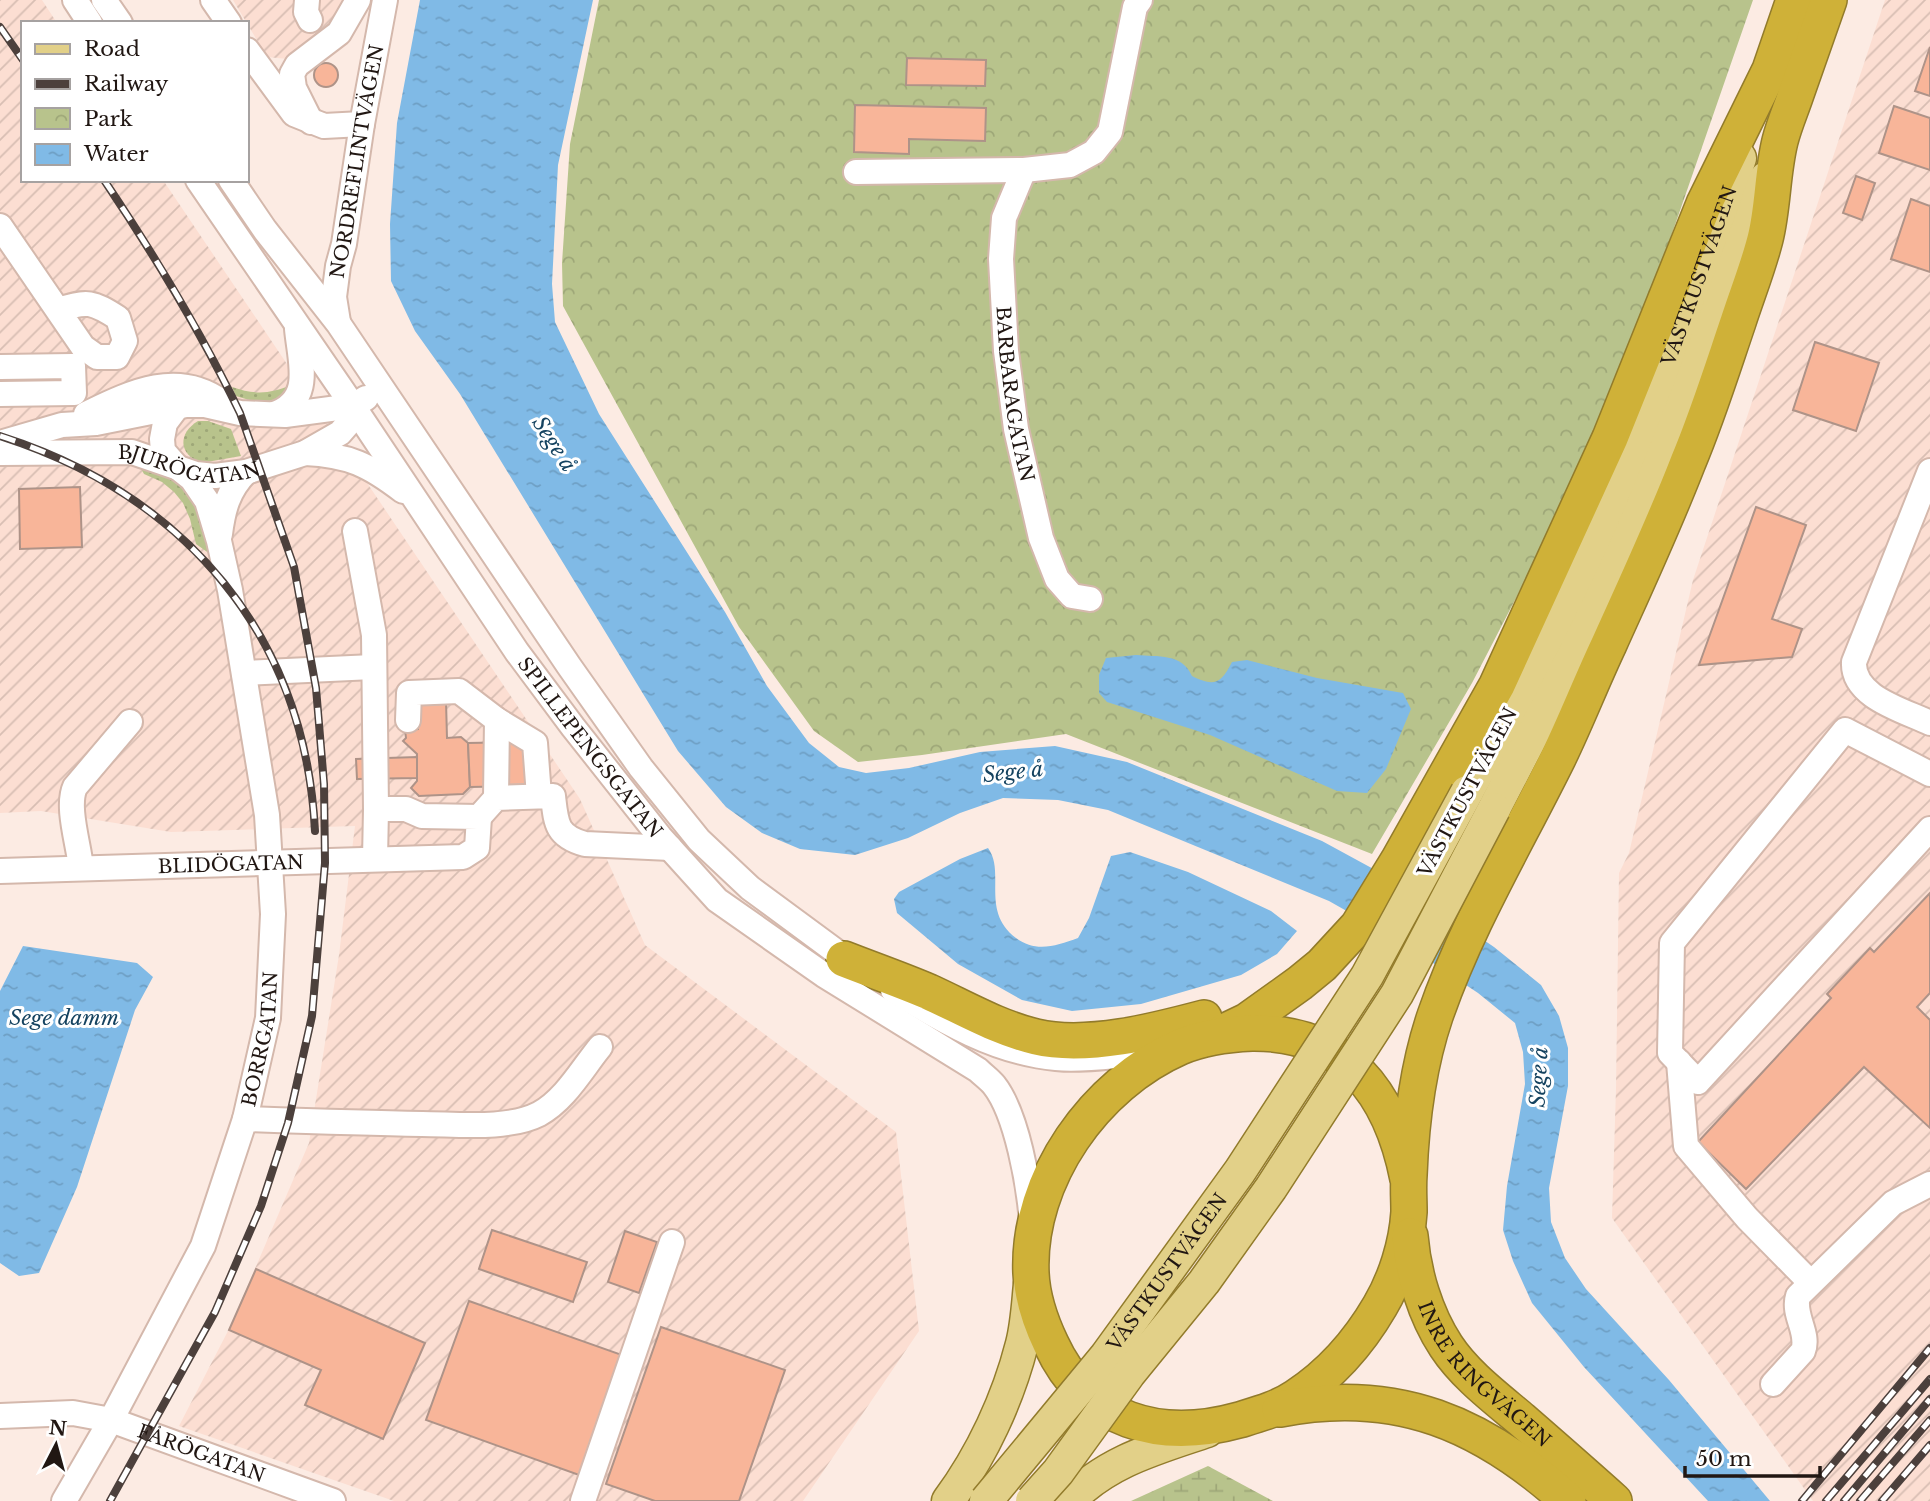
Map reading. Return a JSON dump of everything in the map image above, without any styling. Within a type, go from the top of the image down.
[{"type":"highway","name":"VÄSTKUSTVÄGEN","points":[[1770,70],[1794,0]]},
{"type":"highway","name":"VÄSTKUSTVÄGEN","points":[[1780,141],[1829,0]]},
{"type":"highway","points":[[1215,1037],[1247,1021],[1274,1003],[1322,965],[1358,926],[1398,861],[1497,685],[1610,438],[1704,204],[1770,70]]},
{"type":"highway","points":[[1408,1179],[1403,1153],[1384,1108],[1366,1080],[1339,1054],[1311,1041],[1275,1034],[1247,1033],[1215,1037],[1181,1046],[1147,1066],[1094,1109],[1077,1129],[1056,1162],[1033,1236],[1030,1276],[1039,1315],[1061,1364],[1079,1388],[1101,1406],[1128,1420],[1154,1426],[1196,1429],[1270,1411],[1296,1398],[1320,1379],[1363,1332],[1393,1280],[1409,1217],[1408,1179],[1414,1122],[1432,1023],[1477,917],[1559,754],[1658,536],[1692,454],[1765,239],[1780,141]]},
{"type":"highway","points":[[844,959],[928,992],[981,1018],[1038,1038],[1086,1040],[1147,1033],[1205,1018],[1260,996],[1322,965]]},
{"type":"highway","name":"INRE RINGVÄGEN","points":[[1409,1217],[1417,1277],[1429,1315],[1446,1347],[1470,1374],[1614,1501]]},
{"type":"highway","name":"INRE RINGVÄGEN","points":[[1270,1411],[1342,1402],[1393,1406],[1447,1419],[1509,1453],[1568,1501]]},
{"type":"main road","name":"VÄSTKUSTVÄGEN","points":[[986,1501],[1106,1356],[1240,1171],[1367,976],[1551,638],[1601,527],[1647,415],[1770,70]]},
{"type":"main road","name":"VÄSTKUSTVÄGEN","points":[[1032,1501],[1058,1472],[1129,1374],[1204,1282],[1271,1188],[1396,994],[1576,649],[1632,531],[1672,434],[1780,141]]},
{"type":"main road","points":[[948,1501],[963,1480],[1002,1405],[1023,1342],[1030,1276]]},
{"type":"main road","points":[[1069,1501],[1079,1491],[1135,1455],[1227,1423]]},
{"type":"street","points":[[75,0],[89,21]]},
{"type":"street","points":[[104,0],[119,21]]},
{"type":"street","points":[[213,0],[228,21]]},
{"type":"street","points":[[264,75],[297,65],[339,33],[358,0]]},
{"type":"street","name":"NORDREFLINTVÄGEN","points":[[338,323],[334,297],[385,0]]},
{"type":"street","points":[[856,172],[1024,170],[1070,164],[1094,152],[1110,132],[1135,2]]},
{"type":"street","points":[[248,51],[294,114],[324,126],[362,124]]},
{"type":"street","points":[[297,65],[292,74],[294,88],[311,122]]},
{"type":"street","name":"BARBARAGATAN","points":[[1024,170],[1003,218],[1001,259],[1006,351],[1016,429],[1041,538],[1057,579],[1073,596],[1090,599]]},
{"type":"street","name":"SPILLEPENGSGATAN","points":[[199,182],[517,652],[670,848],[717,900],[824,975],[978,1070],[995,1086],[1011,1119],[1019,1145],[1032,1213],[1033,1236]]},
{"type":"street","name":"SPILLEPENGSGATAN","points":[[232,182],[265,230],[338,323],[569,666],[641,768],[699,841],[750,888],[844,959],[925,1010],[992,1043],[1054,1058],[1088,1059],[1154,1052],[1181,1046]]},
{"type":"street","points":[[0,226],[53,302]]},
{"type":"street","points":[[273,415],[287,410],[296,400],[303,379],[296,325]]},
{"type":"street","points":[[0,369],[73,366],[74,393],[0,394]]},
{"type":"street","name":"BJURÖGATAN","points":[[0,443],[62,425],[122,397],[155,387],[174,385],[198,388],[234,411]]},
{"type":"street","name":"BJURÖGATAN","points":[[62,425],[96,423],[136,413],[205,405],[273,415],[307,413],[353,406],[381,388]]},
{"type":"street","name":"BJURÖGATAN","points":[[0,453],[132,452],[196,474],[215,476],[246,472],[306,453],[340,433],[347,425],[353,406]]},
{"type":"street","name":"BORRGATAN","points":[[64,1501],[111,1420],[203,1246],[245,1119],[268,1018],[273,914],[267,815],[219,541],[207,501],[192,479],[163,451],[165,424],[177,407]]},
{"type":"street","points":[[306,453],[347,458],[373,469],[418,502]]},
{"type":"street","points":[[1930,471],[1854,662],[1857,681],[1868,693],[1930,723]]},
{"type":"street","name":"BORRGATAN","points":[[219,541],[223,508],[236,482],[246,472]]},
{"type":"street","points":[[355,531],[374,635],[375,859]]},
{"type":"street","points":[[244,673],[373,667]]},
{"type":"street","points":[[408,720],[409,693],[459,691],[497,720],[535,743],[546,796],[559,828],[566,837],[585,844],[670,848]]},
{"type":"street","points":[[376,809],[406,809],[422,816],[479,817],[496,798],[497,720]]},
{"type":"street","points":[[81,868],[72,794],[130,722]]},
{"type":"street","points":[[1930,774],[1845,730],[1672,943],[1670,1054],[1698,1082],[1930,829]]},
{"type":"street","points":[[496,798],[546,796]]},
{"type":"street","name":"BLIDÖGATAN","points":[[0,870],[463,858],[477,848],[479,817]]},
{"type":"street","points":[[245,1119],[474,1125],[515,1121],[539,1113],[565,1092],[600,1047]]},
{"type":"street","points":[[1679,1062],[1686,1146],[1747,1218],[1810,1282]]},
{"type":"street","points":[[1773,1384],[1805,1346],[1796,1301],[1798,1296],[1894,1203],[1930,1184]]},
{"type":"street","points":[[583,1501],[672,1242]]},
{"type":"street","name":"FÅRÖGATAN","points":[[0,1416],[73,1413],[111,1420],[333,1501]]},
{"type":"shaded area","points":[[0,0],[42,0],[56,21],[21,21],[21,182],[164,182],[580,799],[645,945],[896,1132],[919,1331],[803,1501],[394,1501],[179,1426],[229,1329],[309,1143],[339,955],[355,826],[171,832],[41,811],[0,813]]},
{"type":"shaded area","points":[[233,0],[349,0],[340,19],[288,59],[267,57],[248,21]]},
{"type":"shaded area","points":[[1885,0],[1930,0],[1930,1501],[1813,1501],[1612,1218],[1619,873],[1629,853],[1693,580]]},
{"type":"green space","points":[[599,0],[1753,0],[1606,424],[1472,683],[1372,854],[1066,734],[858,762],[814,731],[739,627],[563,306],[562,263],[570,144]]},
{"type":"green space","points":[[291,385],[279,398],[267,402],[236,396],[232,387],[262,392]]},
{"type":"green space","points":[[198,421],[208,421],[231,429],[241,456],[201,463],[193,459],[183,443],[187,431]]},
{"type":"green space","points":[[139,465],[170,476],[190,496],[202,523],[210,554],[196,544],[183,503],[162,482],[144,474]]},
{"type":"green space","points":[[1208,1466],[1273,1501],[1131,1501]]},
{"type":"water","name":"Sege å","points":[[420,0],[593,0],[558,165],[552,284],[555,322],[599,414],[725,612],[767,686],[809,743],[839,767],[866,773],[909,768],[980,752],[1055,746],[1127,762],[1322,841],[1401,884],[1494,947],[1541,985],[1559,1016],[1568,1048],[1568,1086],[1549,1188],[1551,1222],[1565,1258],[1586,1289],[1669,1380],[1770,1501],[1708,1501],[1584,1367],[1532,1303],[1513,1261],[1503,1230],[1507,1186],[1525,1084],[1523,1052],[1515,1023],[1478,993],[1403,943],[1329,901],[1108,810],[1058,800],[1003,798],[960,813],[908,838],[855,855],[800,849],[762,833],[726,807],[678,751],[460,394],[415,331],[391,281],[390,224],[397,123]]},
{"type":"water","points":[[1161,656],[1176,660],[1188,669],[1192,676],[1206,682],[1220,679],[1232,662],[1247,660],[1317,678],[1403,693],[1411,709],[1386,769],[1367,793],[1337,791],[1210,735],[1107,702],[1099,693],[1099,675],[1106,658]]},
{"type":"water","points":[[988,848],[995,868],[999,916],[1016,938],[1031,945],[1046,947],[1078,938],[1089,918],[1111,856],[1130,852],[1188,872],[1271,911],[1297,931],[1277,954],[1241,975],[1141,1004],[1072,1011],[1022,1000],[958,964],[897,913],[894,899],[899,892],[960,859]]},
{"type":"water","name":"Sege damm","points":[[23,946],[137,963],[153,977],[135,1010],[77,1187],[39,1273],[19,1276],[0,1263],[0,991]]},
{"type":"building","points":[[1930,47],[1930,96],[1915,91]]},
{"type":"building","points":[[907,58],[986,60],[985,86],[906,85]]},
{"type":"building","points":[[326,63],[334,67],[338,75],[334,83],[326,87],[318,83],[314,75],[318,67]]},
{"type":"building","points":[[855,105],[986,108],[985,141],[909,139],[909,154],[854,152]]},
{"type":"building","points":[[1894,106],[1930,118],[1930,170],[1879,153]]},
{"type":"building","points":[[1856,176],[1875,183],[1862,220],[1843,213]]},
{"type":"building","points":[[1911,199],[1930,206],[1930,272],[1891,259]]},
{"type":"building","points":[[1815,342],[1879,363],[1856,431],[1793,410]]},
{"type":"building","points":[[80,487],[82,547],[20,549],[19,489]]},
{"type":"building","points":[[1756,507],[1806,525],[1772,619],[1802,629],[1792,657],[1699,665]]},
{"type":"building","points":[[446,701],[447,738],[461,737],[468,743],[470,787],[463,794],[419,796],[411,788],[417,781],[417,754],[403,741],[406,738],[405,730],[418,729],[417,702]]},
{"type":"building","points":[[529,742],[530,786],[470,787],[468,743]]},
{"type":"building","points":[[417,757],[417,778],[357,779],[356,759]]},
{"type":"building","points":[[1930,893],[1930,993],[1917,1007],[1930,1020],[1930,1128],[1864,1067],[1746,1189],[1698,1142],[1831,998],[1827,994],[1870,948],[1874,952]]},
{"type":"building","points":[[492,1230],[587,1262],[573,1302],[479,1269]]},
{"type":"building","points":[[625,1231],[657,1242],[639,1293],[608,1282]]},
{"type":"building","points":[[256,1269],[425,1343],[383,1439],[305,1405],[321,1370],[229,1330]]},
{"type":"building","points":[[469,1301],[622,1355],[579,1475],[426,1420]]},
{"type":"building","points":[[661,1327],[785,1370],[739,1501],[655,1501],[606,1484]]},
{"type":"railway","points":[[0,27],[21,57]]},
{"type":"railway","points":[[105,182],[176,294],[240,413],[294,567],[316,688],[324,784],[325,863],[312,1016],[288,1123],[261,1206],[215,1312],[110,1501]]},
{"type":"railway","points":[[0,436],[66,462],[126,495],[178,535],[223,582],[260,635],[288,695],[306,760],[315,831]]},
{"type":"railway","points":[[1802,1501],[1930,1348]]},
{"type":"railway","points":[[1826,1501],[1930,1379]]},
{"type":"railway","points":[[1844,1501],[1930,1399]]},
{"type":"railway","points":[[1860,1501],[1930,1420]]},
{"type":"railway","points":[[1882,1501],[1930,1445]]}]
